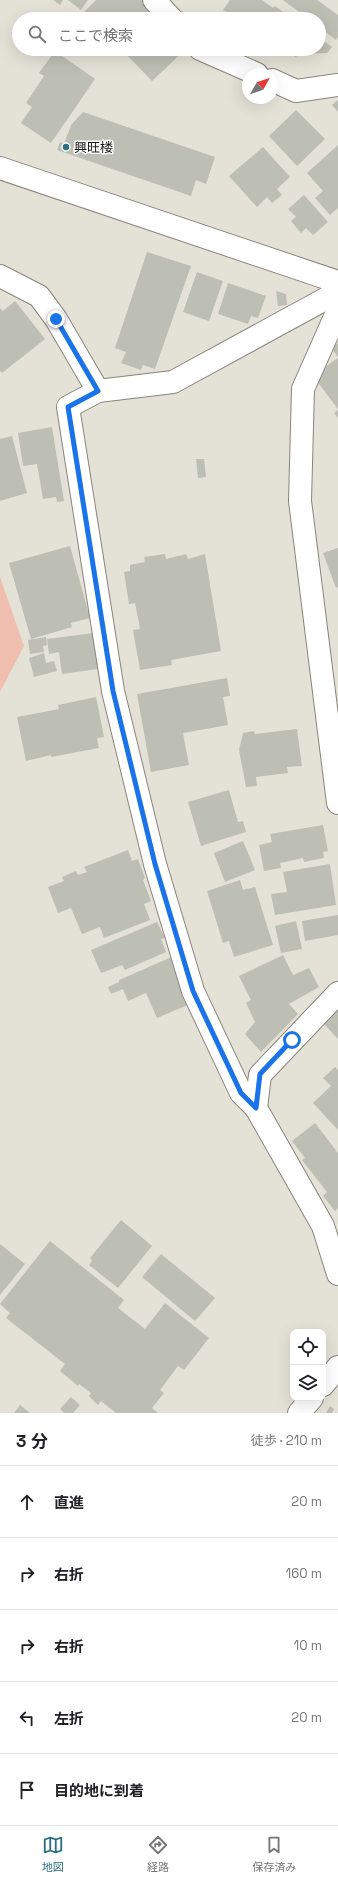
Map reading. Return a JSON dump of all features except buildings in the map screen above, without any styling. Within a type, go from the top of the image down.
[{"type":"street","points":[[154,0],[165,12]]},
{"type":"street","points":[[216,56],[243,68]]},
{"type":"street","points":[[278,83],[296,91],[338,85]]},
{"type":"street","points":[[0,168],[338,282]]},
{"type":"street","points":[[0,276],[39,296],[56,319],[98,391]]},
{"type":"street","points":[[338,292],[173,382],[98,391],[68,407],[113,691],[155,864],[193,991],[241,1093],[256,1108],[323,1226],[338,1274]]},
{"type":"street","points":[[338,310],[303,389],[300,501],[338,803]]},
{"type":"street","points":[[256,1108],[260,1074],[338,993]]},
{"type":"street","points":[[326,1381],[338,1367]]},
{"type":"street","points":[[299,1413],[309,1401]]},
{"type":"shaded area","points":[[0,577],[24,646],[0,692]]},
{"type":"place","name":"興旺楼","points":[[66,147]]},
{"type":"route","points":[[56,319],[98,391],[68,407],[113,691],[155,864],[193,991],[241,1093],[256,1108],[260,1074],[292,1040]]}]
